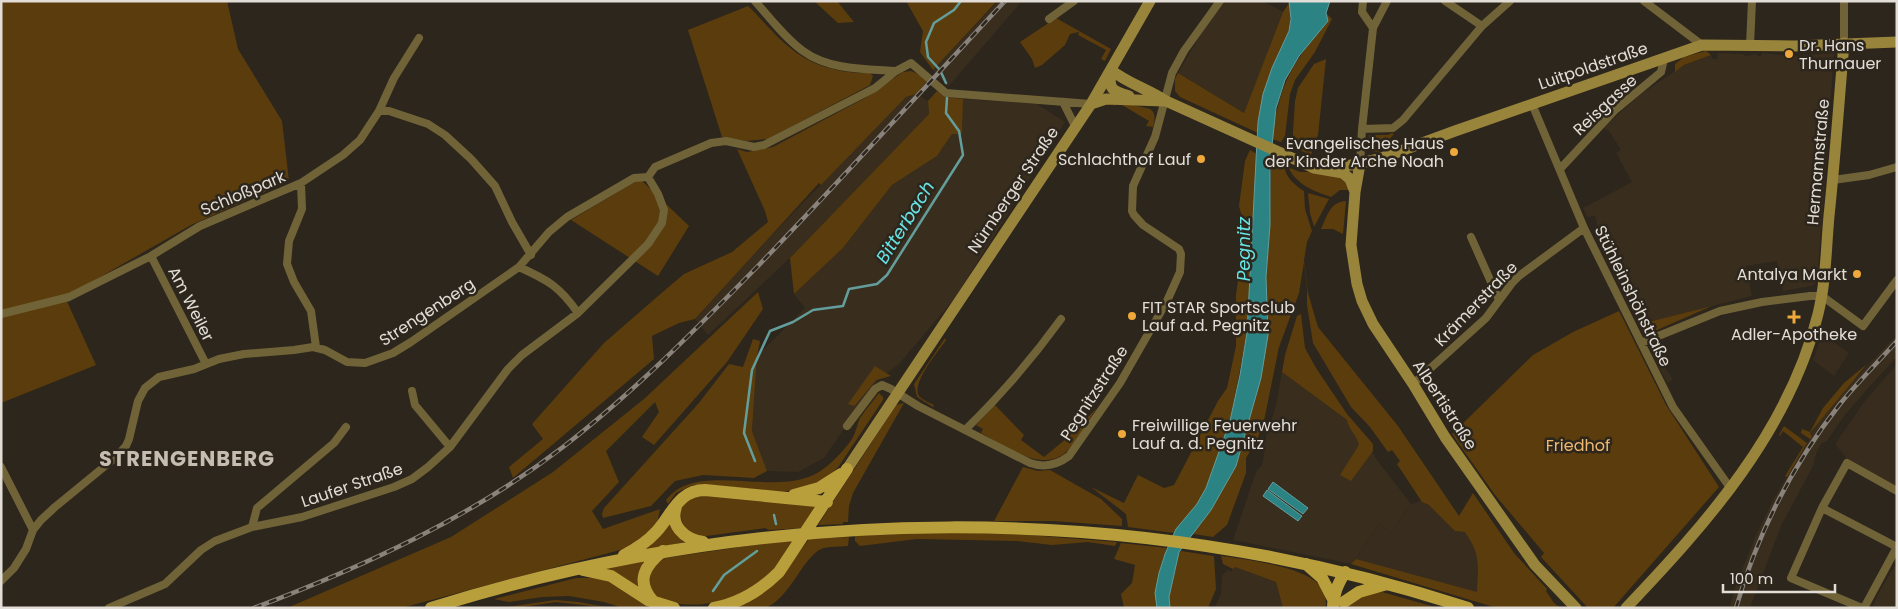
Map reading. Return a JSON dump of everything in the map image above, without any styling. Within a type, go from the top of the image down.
[{"type":"main road","name":"Nürnberger Straße","points":[[847,470],[1091,104],[1150,1]]},
{"type":"main road","name":"Luitpoldstraße","points":[[1309,165],[1326,167],[1360,164],[1379,159],[1702,45],[1795,46],[1897,42]]},
{"type":"main road","name":"Hermannstraße","points":[[1626,608],[1690,539],[1744,472],[1793,385],[1815,325],[1822,296],[1844,43]]},
{"type":"main road","points":[[1136,99],[1112,88],[1109,84],[1112,70],[1120,77],[1150,90],[1166,101],[1319,170],[1342,174],[1350,179],[1355,192]]},
{"type":"main road","points":[[1091,104],[1106,99],[1166,101]]},
{"type":"main road","name":"Albertistraße","points":[[1360,164],[1355,192],[1351,245],[1357,284],[1372,324],[1413,384],[1445,437],[1536,565],[1576,608]]},
{"type":"main road","points":[[779,497],[802,494],[819,488],[847,470]]},
{"type":"main road","points":[[714,608],[735,602],[759,590],[773,578],[790,557],[847,470]]},
{"type":"main road","points":[[617,560],[650,538],[678,502],[688,493],[699,490],[779,497],[826,504]]},
{"type":"main road","points":[[678,502],[675,508],[675,520],[680,531],[689,539],[713,544]]},
{"type":"main road","points":[[431,608],[501,587],[573,569],[663,551],[840,530],[959,527],[1055,530],[1150,538],[1240,551],[1348,573],[1468,608]]},
{"type":"main road","points":[[655,603],[645,589],[645,573],[653,559],[663,551]]},
{"type":"main road","points":[[1304,563],[1322,578],[1338,604]]},
{"type":"main road","points":[[573,569],[619,579],[655,603],[674,608]]},
{"type":"main road","points":[[1338,604],[1338,585],[1348,573]]},
{"type":"main road","points":[[1338,604],[1359,592],[1390,584]]},
{"type":"street","points":[[755,1],[804,52],[825,62],[846,68],[896,71],[911,62],[946,93],[1091,104]]},
{"type":"street","points":[[1049,19],[1074,1]]},
{"type":"street","points":[[1166,101],[1172,74],[1184,51],[1220,1]]},
{"type":"street","points":[[1363,1],[1362,12],[1373,28]]},
{"type":"street","points":[[1360,164],[1373,28],[1387,1]]},
{"type":"street","points":[[1445,1],[1482,26]]},
{"type":"street","points":[[1362,128],[1393,128],[1403,120],[1482,26],[1510,1]]},
{"type":"street","points":[[1644,1],[1702,45]]},
{"type":"street","points":[[1750,45],[1752,1]]},
{"type":"street","name":"Hermannstraße","points":[[1844,1],[1844,43]]},
{"type":"street","points":[[301,183],[343,155],[360,140],[379,111],[394,78],[419,38]]},
{"type":"street","name":"Reisgasse","points":[[1560,169],[1614,111],[1661,72],[1664,59]]},
{"type":"street","name":"Strengenberg","points":[[316,347],[326,350],[348,362],[358,364],[393,353],[519,267],[549,232],[567,217],[634,178],[648,177],[655,167],[711,143],[726,141],[754,147],[764,145],[875,88],[896,71]]},
{"type":"street","name":"Pegnitzstraße","points":[[897,393],[1037,466],[1049,466],[1062,462],[1069,456],[1120,383],[1167,301],[1180,272],[1181,254],[1179,249],[1143,225],[1132,211],[1134,186],[1155,137],[1166,101]]},
{"type":"street","points":[[1063,102],[1075,126]]},
{"type":"street","name":"Stühleinshöhstraße","points":[[1532,104],[1584,228],[1672,408],[1731,489]]},
{"type":"street","points":[[379,111],[389,111],[428,124],[445,134],[472,159],[495,186],[512,222],[531,255]]},
{"type":"street","points":[[1833,180],[1869,175],[1897,167]]},
{"type":"street","name":"Laufer Straße","points":[[109,608],[166,584],[201,550],[215,541],[252,527],[302,517],[394,487],[412,479],[428,468],[450,447],[508,368],[522,355],[578,314],[648,244],[662,223],[664,210],[648,177]]},
{"type":"street","name":"Schloßpark","points":[[1,314],[69,297],[151,256],[200,226],[301,183],[302,209],[290,241],[287,264],[294,282],[311,311],[316,347]]},
{"type":"street","name":"Krämerstraße","points":[[1413,384],[1486,318],[1519,276],[1584,228]]},
{"type":"street","points":[[1471,237],[1499,300]]},
{"type":"street","name":"Am Weiler","points":[[151,256],[206,364]]},
{"type":"street","points":[[519,267],[554,285],[567,297],[578,314]]},
{"type":"street","points":[[1641,343],[1726,310],[1762,302],[1822,296],[1863,326],[1897,280]]},
{"type":"street","points":[[965,430],[1040,348],[1061,319]]},
{"type":"street","points":[[1,581],[20,560],[33,530],[55,507],[116,458],[126,446],[138,401],[149,384],[159,377],[244,354],[316,347]]},
{"type":"street","points":[[847,426],[875,389],[882,386],[897,393]]},
{"type":"street","points":[[412,391],[415,405],[450,447]]},
{"type":"street","name":"Laufer Straße","points":[[252,527],[258,508],[334,443],[346,427]]},
{"type":"street","points":[[1822,508],[1897,547],[1863,608],[1791,578],[1822,508],[1847,464],[1897,492]]},
{"type":"street","points":[[1,467],[33,530]]},
{"type":"shaded area","points":[[998,1],[1022,1],[948,87],[933,70]]},
{"type":"shaded area","points":[[1225,1],[1263,1],[1283,12],[1244,113],[1178,73],[1210,19]]},
{"type":"shaded area","points":[[1718,53],[1744,54],[1745,56],[1757,54],[1757,56],[1761,56],[1762,53],[1792,56],[1834,53],[1817,282],[1811,286],[1783,291],[1777,261],[1746,266],[1752,296],[1640,324],[1607,259],[1595,216],[1587,217],[1583,208],[1632,182],[1616,153],[1621,150],[1609,131],[1603,128],[1641,94],[1684,65],[1711,55],[1712,59],[1717,59]]},
{"type":"shaded area","points":[[916,94],[928,101],[929,114],[790,258],[708,335],[695,319],[771,236],[906,97]]},
{"type":"shaded area","points":[[963,99],[1037,104],[1065,122],[955,298],[899,364],[878,380],[824,458],[798,472],[767,471],[752,431],[757,356],[805,308],[794,294],[843,248],[892,185],[937,156],[952,134],[962,134]]},
{"type":"shaded area","points":[[1822,334],[1849,353],[1834,376],[1813,360]]},
{"type":"shaded area","points":[[1897,335],[1897,357],[1844,416],[1827,441],[1822,443],[1817,451],[1813,466],[1781,526],[1750,608],[1729,608],[1756,535],[1773,500],[1811,437],[1810,433],[1847,387]]},
{"type":"shaded area","points":[[1656,344],[1663,359],[1661,360],[1673,380],[1667,383],[1649,347]]},
{"type":"shaded area","points":[[1897,364],[1897,487],[1847,459],[1835,444],[1864,402]]},
{"type":"shaded area","points":[[1282,372],[1347,420],[1411,504],[1391,532],[1379,524],[1352,564],[1233,540],[1256,472],[1262,465],[1263,447],[1276,405]]},
{"type":"shaded area","points":[[1434,496],[1501,557],[1475,601],[1418,582],[1352,564],[1379,524],[1391,532],[1411,504]]},
{"type":"shaded area","points":[[1897,562],[1897,608],[1872,608],[1879,592]]},
{"type":"shaded area","points":[[1235,567],[1276,582],[1283,608],[1214,608],[1221,594],[1222,575],[1228,570],[1231,572]]},
{"type":"green space","points":[[1,1],[227,1],[238,49],[282,121],[289,181],[191,225],[65,297],[96,365],[1,403]]},
{"type":"green space","points":[[814,1],[837,1],[854,22],[838,23]]},
{"type":"green space","points":[[906,1],[997,1],[933,70],[920,52],[923,31]]},
{"type":"green space","points":[[1289,3],[1289,30],[1267,84],[1261,108],[1258,133],[1180,97],[1175,91],[1175,79],[1178,73],[1244,113],[1283,12]]},
{"type":"green space","points":[[748,6],[781,40],[801,56],[820,65],[840,71],[870,73],[873,76],[870,85],[768,139],[746,141],[722,137],[688,30]]},
{"type":"green space","points":[[1326,13],[1332,19],[1315,52],[1295,80],[1290,94],[1285,136],[1281,142],[1272,139],[1283,88],[1296,62],[1328,21]]},
{"type":"green space","points":[[1056,18],[1111,49],[1105,61],[1101,59],[1106,50],[1078,35],[1079,32],[1070,34],[1065,45],[1042,65],[1035,68],[1032,59],[1020,42]]},
{"type":"green space","points":[[1706,51],[1711,55],[1684,65],[1675,72],[1675,64],[1684,57]]},
{"type":"green space","points":[[1326,59],[1318,135],[1311,155],[1292,147],[1295,101],[1298,88],[1314,64]]},
{"type":"green space","points":[[911,71],[927,81],[916,94],[906,97],[821,185],[819,183],[695,319],[679,323],[652,336],[654,359],[513,478],[509,467],[543,439],[532,424],[604,343],[684,274],[732,252],[768,222],[765,211],[737,149],[747,152],[773,147],[865,98],[903,72]]},
{"type":"green space","points":[[937,91],[945,97],[963,99],[962,134],[952,134],[937,156],[892,185],[843,248],[794,294],[790,258],[929,114],[928,101]]},
{"type":"green space","points":[[1118,101],[1150,109],[1154,117],[1153,127],[1146,126],[1149,121],[1117,102],[1115,106],[1109,102]]},
{"type":"green space","points":[[1394,134],[1387,142],[1375,138],[1375,142],[1384,146],[1379,152],[1370,151],[1368,144],[1369,135],[1388,135]]},
{"type":"green space","points":[[1250,150],[1257,154],[1247,333],[1230,421],[1206,488],[1197,504],[1174,533],[1128,527],[1126,514],[1091,487],[1124,503],[1138,475],[1164,488],[1174,485],[1218,401],[1227,388],[1236,346],[1236,295],[1243,221],[1239,206],[1245,161]]},
{"type":"green space","points":[[1271,160],[1284,166],[1291,180],[1304,191],[1305,209],[1312,231],[1307,242],[1304,260],[1308,293],[1318,327],[1398,426],[1459,516],[1473,493],[1514,553],[1547,589],[1546,591],[1554,603],[1561,608],[1497,608],[1351,564],[1356,559],[1477,592],[1478,567],[1476,554],[1465,532],[1455,531],[1429,505],[1422,502],[1397,464],[1400,461],[1392,450],[1388,452],[1370,427],[1351,407],[1313,343],[1307,305],[1304,262],[1299,293],[1279,347],[1264,421],[1257,440],[1246,458],[1246,473],[1227,525],[1213,537],[1193,534],[1211,510],[1236,466],[1261,378],[1267,335],[1266,277],[1270,225]]},
{"type":"green space","points":[[1288,167],[1300,172],[1315,172],[1341,177],[1346,180],[1349,190],[1340,190],[1331,197],[1324,195],[1301,183]]},
{"type":"green space","points":[[640,179],[689,226],[658,276],[571,220]]},
{"type":"green space","points":[[1308,193],[1329,199],[1314,227],[1310,213]]},
{"type":"green space","points":[[1346,201],[1343,234],[1333,229],[1321,229],[1333,207]]},
{"type":"green space","points":[[758,292],[763,309],[727,362],[654,445],[642,437],[659,412],[655,402],[606,451],[619,482],[592,511],[603,529],[660,509],[657,524],[638,542],[620,550],[401,608],[287,608],[451,537],[553,472],[644,399]]},
{"type":"green space","points":[[1712,306],[1657,330],[1649,330],[1640,324]]},
{"type":"green space","name":"Friedhof","points":[[1619,311],[1666,405],[1719,487],[1613,608],[1588,608],[1541,557],[1544,553],[1495,495],[1452,434],[1533,355],[1573,332]]},
{"type":"green space","points":[[1301,314],[1305,348],[1316,368],[1347,414],[1373,444],[1373,451],[1351,481],[1340,475],[1359,445],[1347,420],[1282,372],[1285,355],[1297,316]]},
{"type":"green space","points":[[945,338],[946,340],[926,368],[918,385],[920,397],[934,405],[933,407],[917,397],[914,384]]},
{"type":"green space","points":[[753,339],[760,341],[757,356],[752,431],[767,471],[754,478],[703,475],[675,481],[651,506],[603,518],[604,508],[698,404],[729,364],[743,367]]},
{"type":"green space","points":[[1867,364],[1810,433],[1812,437],[1810,439],[1801,433],[1802,429],[1810,432],[1823,408],[1844,383]]},
{"type":"green space","points":[[875,366],[891,376],[876,380],[854,406],[848,404]]},
{"type":"green space","points":[[879,393],[883,400],[839,466],[827,479],[800,489],[783,492],[713,485],[693,485],[676,493],[668,504],[666,500],[680,488],[697,482],[716,480],[781,482],[801,479],[819,472],[833,461],[849,444],[855,434],[860,418]]},
{"type":"green space","points":[[904,403],[853,493],[849,506],[848,522],[818,525],[896,405]]},
{"type":"green space","points":[[995,405],[1024,435],[1021,440],[1044,457],[1067,438],[1097,408],[1070,448],[1056,458],[1046,460],[1034,459],[1023,455],[981,433],[983,429],[976,425]]},
{"type":"green space","points":[[1784,426],[1807,443],[1787,477],[1785,476],[1803,447],[1783,431],[1779,435]]},
{"type":"green space","points":[[1023,467],[1038,471],[1050,470],[1101,499],[1122,519],[1122,526],[1053,521],[994,521]]},
{"type":"green space","points":[[706,495],[818,504],[803,528],[769,530],[765,528],[699,537],[686,533],[680,511],[681,506],[689,500]]},
{"type":"green space","points":[[668,519],[685,542],[641,551]]},
{"type":"green space","points":[[933,532],[1005,533],[1117,542],[1115,546],[1088,542],[1052,545],[1017,541],[917,539],[860,546],[855,541],[855,536]]},
{"type":"green space","points":[[849,537],[848,546],[824,548],[814,554],[787,590],[772,605],[763,608],[732,608],[782,576],[809,539]]},
{"type":"green space","points":[[795,539],[786,554],[767,576],[747,590],[724,600],[699,604],[668,603],[658,598],[649,588],[649,570],[665,558]]},
{"type":"green space","points":[[1121,543],[1167,548],[1158,577],[1156,592],[1157,608],[1124,608],[1121,594],[1132,583],[1135,565],[1114,559]]},
{"type":"green space","points":[[1179,552],[1214,556],[1216,589],[1208,608],[1170,608],[1169,597]]},
{"type":"green space","points":[[1221,556],[1274,565],[1313,579],[1322,589],[1326,608],[1283,608],[1276,582],[1235,567],[1233,569],[1223,564]]},
{"type":"green space","points":[[643,561],[642,591],[604,568]]},
{"type":"green space","points":[[576,578],[609,580],[654,608],[623,608],[604,602],[569,596],[542,597],[509,602],[494,599]]},
{"type":"green space","points":[[1382,592],[1438,608],[1345,608],[1358,595]]},
{"type":"green space","points":[[555,600],[610,608],[556,602],[516,608],[501,608]]},
{"type":"water","points":[[1289,1],[1330,1],[1326,13],[1328,21],[1299,56],[1285,80],[1276,108],[1270,164],[1270,225],[1266,277],[1268,335],[1261,378],[1236,466],[1211,510],[1179,552],[1169,597],[1170,608],[1157,608],[1155,593],[1165,554],[1176,529],[1197,504],[1206,488],[1230,421],[1247,333],[1258,122],[1263,94],[1272,68],[1289,31],[1291,19]]},
{"type":"water","points":[[1273,482],[1308,508],[1303,514],[1268,489]]},
{"type":"water","points":[[1267,490],[1302,516],[1298,521],[1263,496]]},
{"type":"waterway","name":"Bitterbach","points":[[946,83],[940,70],[928,57],[926,42],[934,23],[954,10],[961,1]]},
{"type":"waterway","name":"Bitterbach","points":[[755,461],[744,433],[752,370],[770,331],[793,322],[813,310],[843,306],[849,289],[877,284],[887,275],[963,155],[959,131],[946,113],[947,98]]},
{"type":"waterway","name":"Bitterbach","points":[[774,515],[776,524]]},
{"type":"waterway","name":"Bitterbach","points":[[713,591],[724,575],[757,551]]},
{"type":"railway","points":[[254,608],[375,558],[453,518],[527,473],[589,426],[663,360],[757,267],[1005,1]]},
{"type":"railway","points":[[1736,608],[1754,554],[1766,527],[1778,501],[1807,451],[1840,404],[1897,341]]},
{"type":"place","name":"Dr. Hans Thurnauer","points":[[1789,54]]},
{"type":"place","name":"Evangelisches Haus der Kinder Arche Noah","points":[[1454,152]]},
{"type":"place","name":"Schlachthof Lauf","points":[[1201,159]]},
{"type":"place","name":"Antalya Markt","points":[[1857,274]]},
{"type":"place","name":"FIT STAR Sportsclub Lauf a.d. Pegnitz","points":[[1132,316]]},
{"type":"place","name":"Adler-Apotheke","points":[[1794,317]]},
{"type":"place","name":"Freiwillige Feuerwehr Lauf a. d. Pegnitz","points":[[1122,434]]},
{"type":"district","name":"STRENGENBERG","points":[[187,458]]},
{"type":"water label","name":"Pegnitz","points":[[1243,249]]}]
